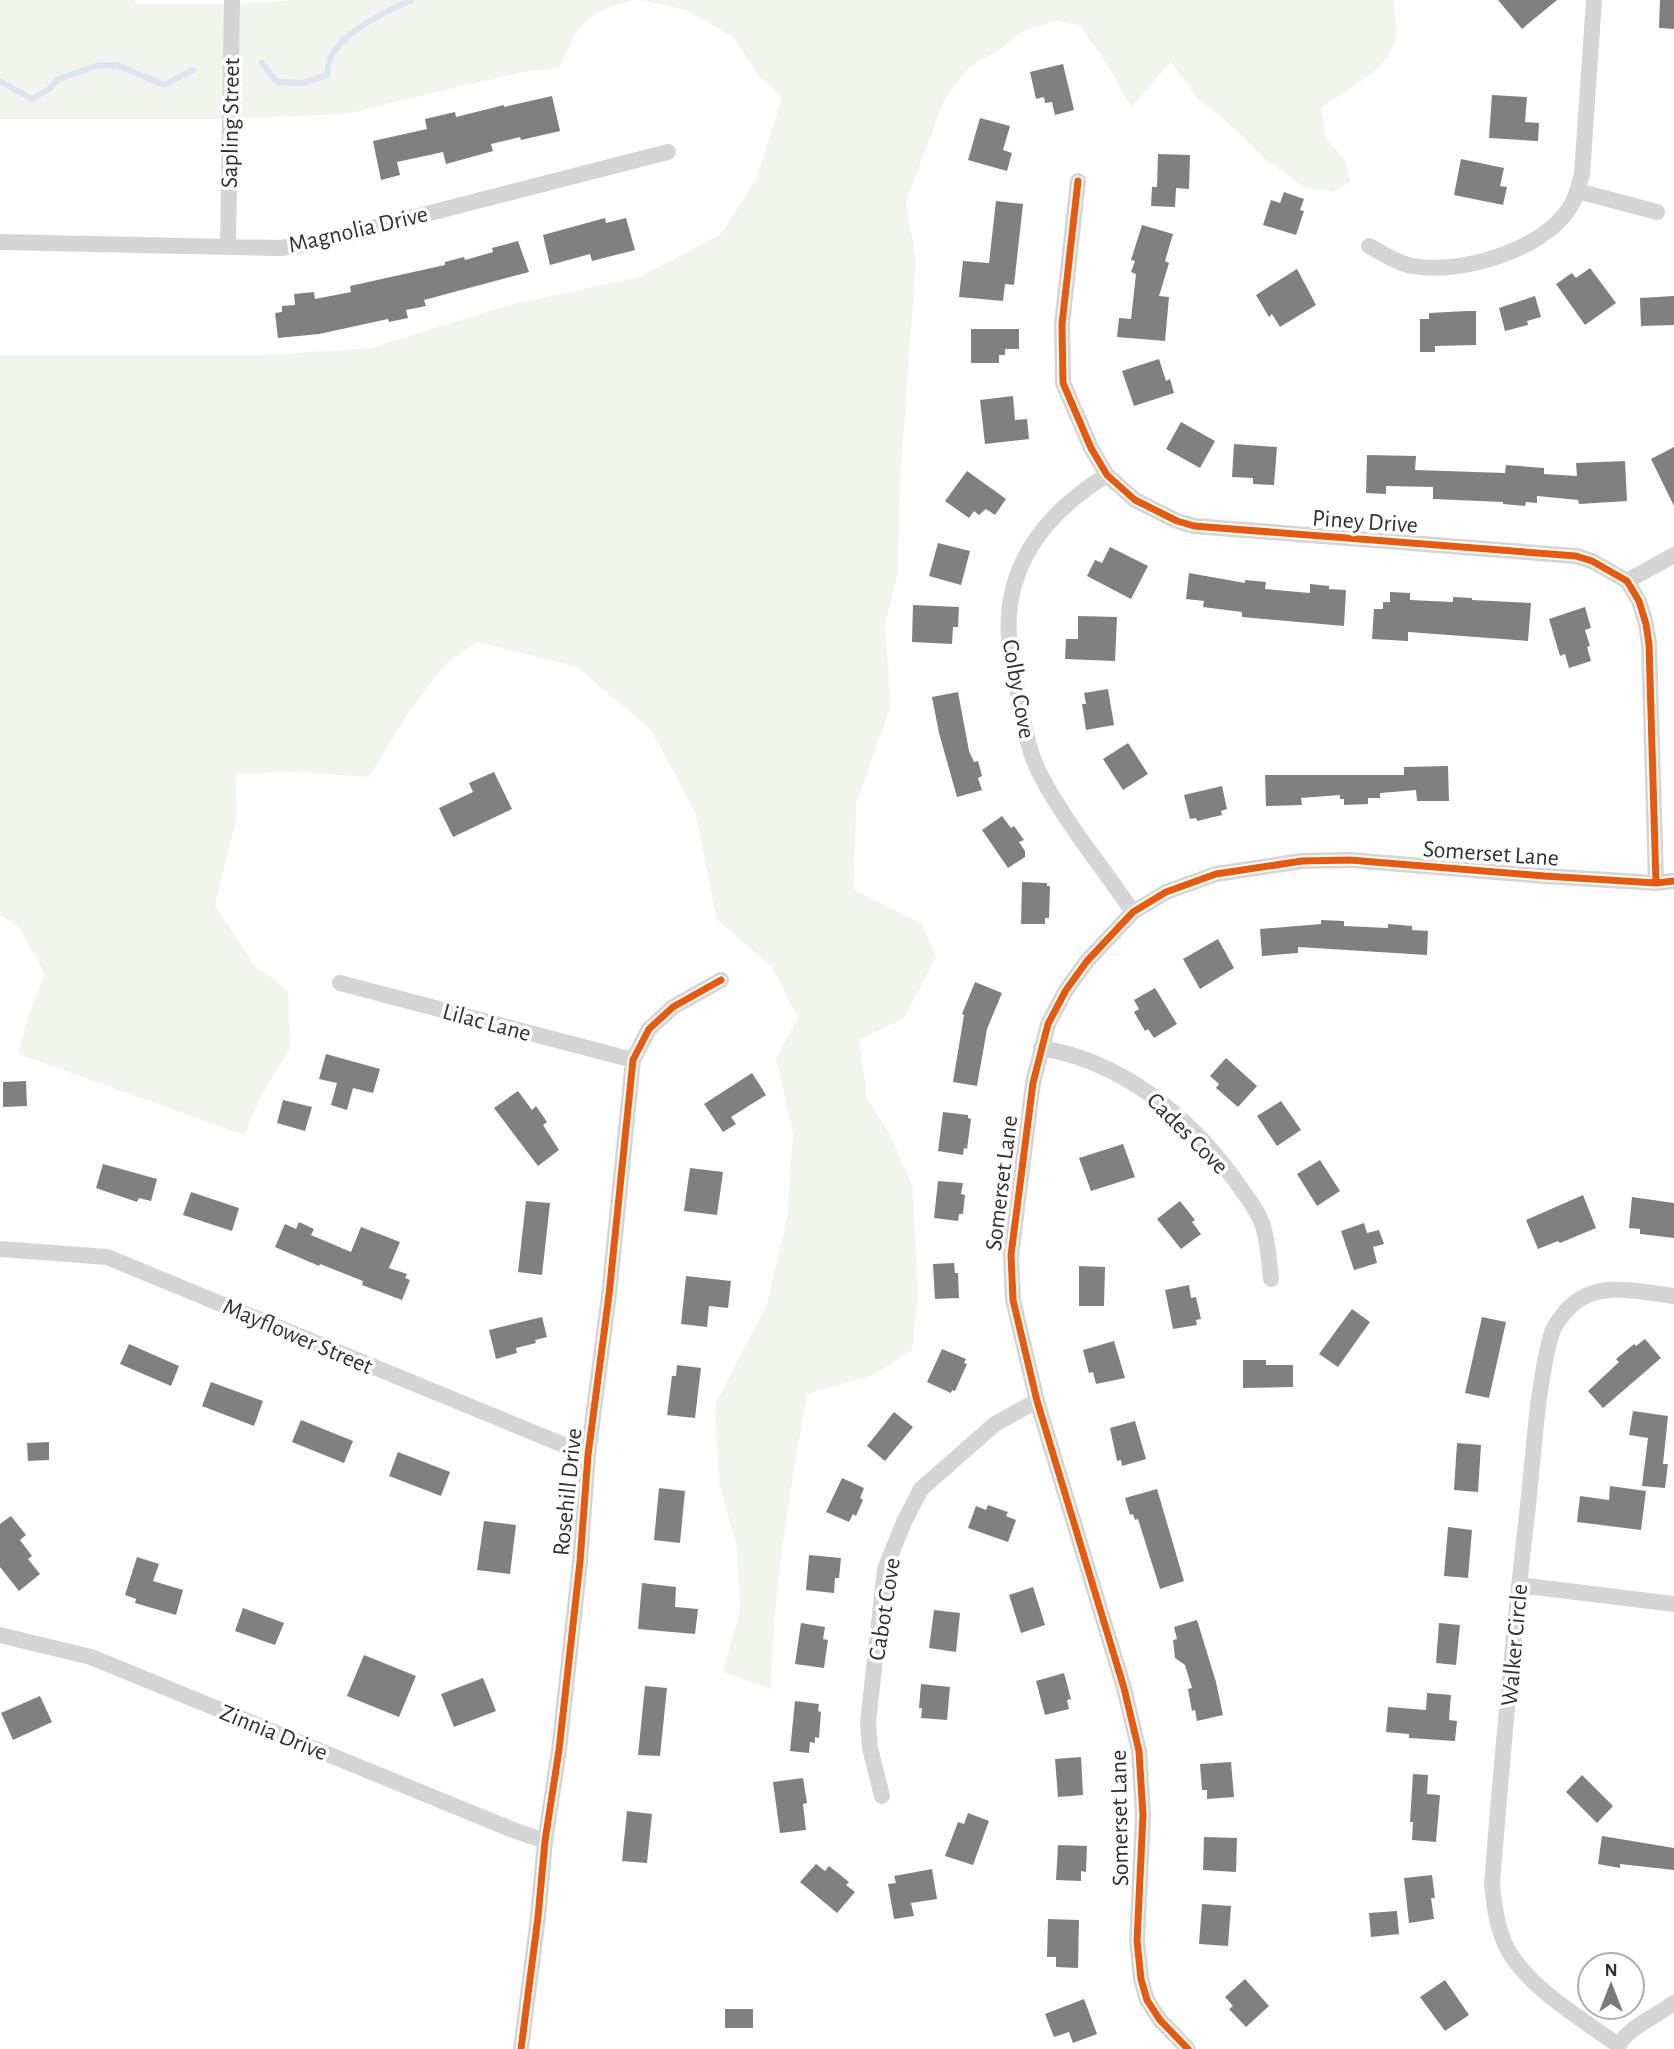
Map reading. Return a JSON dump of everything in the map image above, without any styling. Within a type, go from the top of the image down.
[{"type":"street","name":"Sapling Street","points":[[228,246],[232,0]]},
{"type":"street","points":[[1370,246],[1413,267],[1479,263],[1539,237],[1566,212],[1578,191],[1582,174],[1594,0]]},
{"type":"street","name":"Magnolia Drive","points":[[0,242],[281,248],[309,244],[668,152]]},
{"type":"street","name":"Piney Drive","points":[[1078,181],[1062,324],[1063,383],[1091,448],[1107,475],[1135,500],[1177,521],[1194,526],[1576,556],[1592,561],[1627,581]]},
{"type":"street","points":[[1578,191],[1657,212]]},
{"type":"street","name":"Colby Cove","points":[[1107,475],[1078,492],[1059,509],[1033,540],[1020,564],[1014,584],[1009,643],[1028,746],[1037,768],[1049,790],[1133,912]]},
{"type":"street","points":[[1656,883],[1649,644],[1639,601],[1627,581],[1674,555]]},
{"type":"street","name":"Somerset Lane","points":[[1188,2049],[1160,2020],[1147,2000],[1141,1979],[1137,1941],[1143,1815],[1139,1751],[1124,1688],[1037,1401],[1017,1321],[1011,1271],[1033,1083],[1048,1024],[1066,990],[1105,940],[1133,912],[1166,892],[1216,874],[1302,861],[1372,861],[1531,876],[1656,883],[1674,881]]},
{"type":"street","name":"Rosehill Drive","points":[[521,2049],[545,1840],[559,1750],[580,1562],[588,1455],[609,1295],[633,1060],[649,1029],[673,1007],[721,980]]},
{"type":"street","name":"Lilac Lane","points":[[340,983],[633,1060]]},
{"type":"street","name":"Cades Cove","points":[[1041,1048],[1070,1053],[1129,1080],[1172,1111],[1202,1140],[1226,1167],[1263,1224],[1271,1279]]},
{"type":"street","name":"Mayflower Street","points":[[0,1249],[107,1257],[588,1455]]},
{"type":"street","name":"Walker Circle","points":[[1674,1296],[1621,1290],[1586,1296],[1572,1305],[1552,1332],[1542,1382],[1519,1585],[1492,1882],[1495,1913],[1508,1950],[1521,1968],[1617,2047],[1632,2030],[1674,2003]]},
{"type":"street","name":"Cabot Cove","points":[[882,1796],[870,1748],[868,1722],[885,1569],[893,1547],[921,1489],[995,1424],[1037,1401]]},
{"type":"street","points":[[1519,1585],[1674,1604]]},
{"type":"street","name":"Zinnia Drive","points":[[0,1635],[91,1657],[513,1830],[545,1840]]},
{"type":"shaded area","points":[[0,0],[135,0],[135,4],[232,4],[295,0],[633,0],[603,10],[585,22],[559,68],[522,72],[345,114],[230,119],[0,119]]},
{"type":"shaded area","points":[[640,0],[1394,0],[1396,24],[1396,38],[1392,49],[1376,69],[1321,107],[1326,138],[1346,161],[1350,182],[1334,192],[1304,187],[1266,160],[1235,129],[1198,99],[1171,62],[1131,107],[1105,61],[1079,25],[1057,21],[1021,32],[1002,48],[969,67],[944,101],[906,202],[916,261],[900,483],[898,574],[885,626],[891,705],[856,805],[854,890],[922,924],[936,958],[903,1019],[859,1040],[867,1097],[890,1135],[913,1187],[918,1297],[912,1350],[873,1375],[807,1394],[779,1578],[771,1689],[723,1672],[740,1610],[737,1547],[719,1484],[715,1405],[766,1306],[787,1219],[793,1135],[776,1058],[798,1018],[772,967],[717,920],[695,812],[651,730],[577,667],[477,642],[447,662],[408,713],[369,777],[297,772],[236,774],[237,817],[215,905],[254,965],[288,990],[290,1048],[261,1096],[244,1135],[18,1054],[28,1016],[45,974],[19,927],[0,915],[0,355],[265,355],[371,348],[505,306],[639,277],[721,234],[756,179],[782,98],[759,76],[733,37],[685,10]]},
{"type":"building","points":[[1498,0],[1557,0],[1522,29]]},
{"type":"building","points":[[1660,0],[1674,0],[1674,29],[1659,28]]},
{"type":"building","points":[[1063,64],[1074,110],[1055,115],[1052,102],[1045,103],[1044,97],[1036,99],[1030,72]]},
{"type":"building","points":[[1492,95],[1527,97],[1525,122],[1539,123],[1538,141],[1489,138]]},
{"type":"building","points":[[552,96],[560,131],[491,144],[493,151],[446,164],[443,152],[397,162],[400,175],[381,180],[373,141],[427,129],[425,119],[455,112],[456,117]]},
{"type":"building","points":[[980,118],[1010,126],[1003,150],[1012,153],[1007,171],[968,160]]},
{"type":"building","points":[[1158,154],[1190,155],[1189,189],[1176,188],[1175,207],[1151,206],[1152,187],[1157,187]]},
{"type":"building","points":[[1461,159],[1504,168],[1500,186],[1507,187],[1503,205],[1454,195]]},
{"type":"building","points":[[1284,192],[1304,199],[1300,210],[1304,211],[1296,235],[1263,225],[1271,200],[1280,203]]},
{"type":"building","points":[[996,201],[1023,204],[1014,285],[1005,284],[1003,301],[959,297],[963,261],[989,263]]},
{"type":"building","points":[[605,218],[606,223],[626,218],[635,250],[592,261],[590,254],[550,265],[543,235]]},
{"type":"building","points":[[1142,225],[1173,234],[1165,261],[1169,263],[1159,296],[1169,297],[1165,341],[1117,337],[1119,318],[1131,319],[1136,274],[1131,272],[1135,261],[1131,260]]},
{"type":"building","points":[[518,241],[529,272],[424,300],[426,306],[406,310],[408,318],[389,322],[388,319],[319,334],[278,338],[275,313],[282,312],[282,306],[295,305],[294,294],[314,292],[315,299],[351,292],[350,286],[445,265],[445,262],[464,257],[465,260],[493,252],[492,248]]},
{"type":"building","points":[[1590,268],[1616,303],[1585,325],[1556,284],[1572,273],[1576,278]]},
{"type":"building","points":[[1297,269],[1316,305],[1280,327],[1272,314],[1269,317],[1256,295]]},
{"type":"building","points":[[1535,296],[1541,317],[1527,321],[1528,325],[1505,331],[1499,308]]},
{"type":"building","points":[[1674,296],[1674,325],[1641,326],[1640,298]]},
{"type":"building","points":[[1476,311],[1476,345],[1435,346],[1435,352],[1420,352],[1420,319],[1429,319],[1429,313]]},
{"type":"building","points":[[971,329],[1019,329],[1019,349],[1005,349],[1005,355],[999,355],[999,363],[971,363]]},
{"type":"building","points":[[1159,359],[1166,381],[1170,379],[1174,393],[1134,406],[1122,371]]},
{"type":"building","points":[[1013,396],[1015,420],[1027,419],[1029,439],[985,444],[980,400]]},
{"type":"building","points":[[1181,422],[1215,441],[1200,468],[1166,449]]},
{"type":"building","points":[[1234,444],[1277,447],[1274,485],[1253,484],[1253,478],[1232,477]]},
{"type":"building","points":[[1674,447],[1674,506],[1651,459]]},
{"type":"building","points":[[1367,455],[1416,456],[1415,470],[1505,473],[1506,465],[1544,468],[1544,474],[1577,476],[1576,463],[1625,461],[1627,501],[1579,504],[1578,500],[1537,496],[1537,503],[1526,502],[1525,506],[1503,502],[1433,499],[1433,487],[1386,486],[1386,494],[1366,493]]},
{"type":"building","points":[[967,471],[1006,499],[995,515],[986,509],[979,515],[974,511],[969,518],[945,501]]},
{"type":"building","points":[[938,543],[970,551],[961,585],[929,576]]},
{"type":"building","points":[[1110,547],[1148,566],[1131,599],[1087,576],[1095,560],[1102,563]]},
{"type":"building","points":[[1189,573],[1245,583],[1245,580],[1266,582],[1265,589],[1310,593],[1310,584],[1346,590],[1344,626],[1242,617],[1242,612],[1203,607],[1204,601],[1186,599]]},
{"type":"building","points":[[1390,592],[1410,593],[1410,600],[1453,602],[1453,597],[1531,603],[1528,641],[1408,632],[1408,641],[1372,639],[1374,609],[1383,609],[1383,602],[1390,602]]},
{"type":"building","points":[[913,605],[959,607],[958,627],[953,627],[952,644],[912,642]]},
{"type":"building","points":[[1585,607],[1591,628],[1585,630],[1591,661],[1569,668],[1565,654],[1560,656],[1549,619]]},
{"type":"building","points":[[1078,616],[1117,617],[1115,661],[1065,659],[1066,639],[1078,639]]},
{"type":"building","points":[[1108,689],[1114,725],[1086,730],[1082,704],[1086,704],[1084,693]]},
{"type":"building","points":[[958,692],[969,751],[974,762],[978,761],[982,776],[978,778],[982,790],[957,797],[932,697]]},
{"type":"building","points":[[1128,743],[1148,774],[1123,790],[1103,759]]},
{"type":"building","points":[[1448,766],[1449,801],[1417,801],[1416,790],[1380,793],[1380,798],[1368,798],[1368,804],[1344,805],[1344,799],[1340,799],[1340,795],[1301,798],[1302,805],[1266,806],[1265,775],[1404,775],[1404,767]]},
{"type":"building","points":[[494,772],[512,809],[453,837],[439,808],[473,792],[469,783]]},
{"type":"building","points":[[1222,786],[1227,809],[1221,811],[1222,815],[1197,821],[1196,818],[1190,819],[1184,795]]},
{"type":"building","points":[[1002,816],[1024,840],[1019,842],[1025,851],[1025,857],[1008,868],[982,830]]},
{"type":"building","points":[[1022,882],[1047,883],[1047,886],[1050,886],[1049,918],[1045,918],[1045,924],[1021,924]]},
{"type":"building","points":[[1321,920],[1344,921],[1344,926],[1388,928],[1388,924],[1412,926],[1412,930],[1428,931],[1427,955],[1298,947],[1298,953],[1262,956],[1260,929],[1321,924]]},
{"type":"building","points":[[1218,939],[1234,968],[1200,989],[1183,959]]},
{"type":"building","points":[[975,982],[1002,993],[987,1029],[977,1086],[953,1082],[964,1015],[962,1014]]},
{"type":"building","points":[[1155,988],[1177,1024],[1154,1038],[1148,1029],[1145,1031],[1134,1012],[1139,1009],[1134,1000]]},
{"type":"building","points":[[326,1054],[380,1069],[373,1093],[353,1088],[347,1110],[331,1105],[337,1083],[319,1079]]},
{"type":"building","points":[[1226,1058],[1257,1086],[1238,1107],[1216,1088],[1219,1084],[1210,1076]]},
{"type":"building","points":[[752,1073],[766,1095],[731,1117],[736,1124],[723,1132],[704,1104]]},
{"type":"building","points":[[26,1081],[27,1106],[3,1107],[3,1082]]},
{"type":"building","points":[[518,1091],[532,1110],[536,1106],[547,1122],[543,1125],[559,1150],[538,1166],[494,1108]]},
{"type":"building","points":[[283,1100],[312,1107],[305,1131],[277,1123]]},
{"type":"building","points":[[1281,1101],[1301,1130],[1277,1146],[1257,1116]]},
{"type":"building","points":[[943,1112],[968,1115],[971,1119],[967,1149],[964,1148],[963,1155],[938,1151]]},
{"type":"building","points":[[1123,1144],[1135,1177],[1091,1191],[1079,1158]]},
{"type":"building","points":[[1320,1160],[1340,1191],[1317,1206],[1297,1174]]},
{"type":"building","points":[[103,1164],[157,1179],[151,1201],[139,1198],[137,1202],[96,1188]]},
{"type":"building","points":[[690,1168],[723,1172],[717,1215],[684,1211]]},
{"type":"building","points":[[938,1181],[963,1183],[963,1214],[959,1214],[958,1221],[934,1218]]},
{"type":"building","points":[[191,1192],[239,1208],[232,1231],[183,1215]]},
{"type":"building","points":[[1583,1195],[1596,1228],[1538,1249],[1526,1220]]},
{"type":"building","points":[[1632,1197],[1674,1203],[1674,1238],[1640,1234],[1640,1229],[1629,1228]]},
{"type":"building","points":[[526,1201],[550,1203],[542,1275],[518,1272]]},
{"type":"building","points":[[1180,1201],[1195,1220],[1192,1222],[1201,1234],[1181,1249],[1157,1219]]},
{"type":"building","points":[[299,1222],[314,1229],[311,1235],[351,1252],[361,1227],[400,1242],[389,1268],[407,1274],[405,1278],[410,1280],[402,1300],[362,1285],[363,1281],[275,1247],[285,1224],[296,1229]]},
{"type":"building","points":[[1364,1223],[1367,1233],[1379,1230],[1384,1244],[1373,1247],[1377,1263],[1354,1270],[1341,1231]]},
{"type":"building","points":[[954,1263],[955,1273],[958,1273],[959,1298],[935,1299],[933,1264]]},
{"type":"building","points":[[1079,1266],[1105,1267],[1104,1306],[1079,1306]]},
{"type":"building","points":[[686,1276],[731,1281],[728,1308],[709,1306],[707,1327],[681,1324]]},
{"type":"building","points":[[1189,1285],[1191,1298],[1196,1297],[1201,1319],[1196,1320],[1197,1325],[1173,1329],[1165,1290]]},
{"type":"building","points":[[1352,1309],[1370,1322],[1338,1367],[1319,1354]]},
{"type":"building","points":[[542,1317],[547,1337],[516,1348],[517,1353],[496,1359],[489,1330]]},
{"type":"building","points":[[1482,1317],[1506,1322],[1489,1398],[1465,1393]]},
{"type":"building","points":[[1645,1339],[1661,1358],[1603,1408],[1588,1391],[1619,1362],[1616,1359],[1634,1344],[1636,1346]]},
{"type":"building","points":[[1114,1341],[1125,1378],[1096,1384],[1093,1372],[1089,1373],[1083,1350]]},
{"type":"building","points":[[129,1344],[179,1366],[171,1386],[120,1364]]},
{"type":"building","points":[[942,1349],[966,1359],[964,1363],[967,1364],[955,1391],[952,1390],[951,1393],[927,1382]]},
{"type":"building","points":[[1243,1360],[1266,1360],[1266,1365],[1293,1365],[1293,1387],[1243,1388]]},
{"type":"building","points":[[677,1365],[701,1368],[695,1418],[667,1415],[672,1376],[676,1376]]},
{"type":"building","points":[[211,1382],[263,1401],[254,1426],[202,1406]]},
{"type":"building","points":[[1633,1411],[1668,1416],[1663,1464],[1668,1464],[1665,1488],[1642,1486],[1648,1438],[1629,1435]]},
{"type":"building","points":[[894,1412],[913,1427],[885,1461],[867,1446]]},
{"type":"building","points":[[301,1420],[353,1441],[344,1463],[292,1442]]},
{"type":"building","points":[[1135,1421],[1146,1459],[1122,1466],[1121,1460],[1117,1461],[1110,1428]]},
{"type":"building","points":[[49,1442],[49,1460],[28,1461],[27,1443]]},
{"type":"building","points":[[1457,1443],[1481,1445],[1478,1492],[1454,1490]]},
{"type":"building","points":[[398,1452],[450,1472],[441,1496],[389,1476]]},
{"type":"building","points":[[842,1478],[864,1488],[860,1498],[863,1500],[856,1516],[853,1514],[849,1522],[826,1512]]},
{"type":"building","points":[[1610,1486],[1646,1491],[1641,1530],[1577,1522],[1580,1496],[1609,1500]]},
{"type":"building","points":[[659,1488],[685,1491],[680,1543],[654,1540]]},
{"type":"building","points":[[1157,1489],[1184,1581],[1160,1589],[1138,1519],[1135,1520],[1133,1514],[1130,1515],[1125,1498]]},
{"type":"building","points":[[988,1505],[1008,1512],[1006,1516],[1016,1520],[1008,1542],[968,1528],[976,1506],[986,1510]]},
{"type":"building","points":[[11,1516],[26,1535],[20,1540],[32,1556],[28,1559],[40,1574],[19,1591],[0,1567],[0,1524]]},
{"type":"building","points":[[484,1521],[516,1525],[510,1574],[477,1570]]},
{"type":"building","points":[[1448,1527],[1472,1530],[1468,1578],[1444,1576]]},
{"type":"building","points":[[809,1555],[841,1558],[834,1593],[806,1590]]},
{"type":"building","points":[[137,1557],[159,1564],[153,1581],[183,1590],[176,1615],[135,1603],[136,1599],[125,1595]]},
{"type":"building","points":[[642,1583],[676,1587],[675,1607],[698,1609],[695,1634],[638,1629]]},
{"type":"building","points":[[1033,1587],[1045,1625],[1021,1633],[1009,1595]]},
{"type":"building","points":[[243,1608],[284,1623],[275,1645],[235,1631]]},
{"type":"building","points":[[934,1610],[960,1613],[956,1652],[929,1648]]},
{"type":"building","points":[[1197,1620],[1223,1715],[1197,1721],[1195,1710],[1192,1711],[1188,1689],[1192,1688],[1185,1665],[1175,1658],[1173,1640],[1177,1639],[1174,1627]]},
{"type":"building","points":[[801,1623],[825,1627],[823,1639],[828,1640],[824,1668],[795,1664]]},
{"type":"building","points":[[1439,1623],[1460,1625],[1456,1665],[1436,1663]]},
{"type":"building","points":[[364,1655],[416,1676],[399,1717],[347,1696]]},
{"type":"building","points":[[1064,1673],[1071,1699],[1067,1700],[1069,1709],[1045,1715],[1036,1681]]},
{"type":"building","points":[[483,1678],[496,1711],[454,1727],[441,1694]]},
{"type":"building","points":[[921,1684],[950,1687],[947,1720],[921,1718]]},
{"type":"building","points":[[645,1686],[667,1688],[660,1756],[638,1755]]},
{"type":"building","points":[[1427,1693],[1451,1695],[1449,1720],[1457,1721],[1455,1741],[1409,1738],[1409,1734],[1386,1732],[1388,1707],[1426,1710]]},
{"type":"building","points":[[40,1696],[52,1722],[13,1740],[1,1713]]},
{"type":"building","points":[[795,1701],[819,1704],[819,1738],[815,1737],[815,1743],[810,1742],[809,1753],[790,1751]]},
{"type":"building","points":[[1081,1757],[1083,1795],[1058,1797],[1055,1759]]},
{"type":"building","points":[[1231,1762],[1234,1797],[1207,1799],[1207,1790],[1202,1790],[1200,1764]]},
{"type":"building","points":[[1413,1774],[1428,1775],[1427,1794],[1440,1795],[1436,1842],[1412,1840],[1413,1822],[1410,1822]]},
{"type":"building","points":[[1582,1775],[1613,1806],[1597,1823],[1566,1792]]},
{"type":"building","points":[[803,1778],[807,1803],[803,1804],[806,1830],[780,1833],[773,1782]]},
{"type":"building","points":[[627,1811],[652,1814],[647,1863],[622,1861]]},
{"type":"building","points":[[968,1813],[989,1821],[973,1865],[945,1856],[958,1822],[964,1824]]},
{"type":"building","points":[[1602,1836],[1674,1848],[1674,1870],[1620,1864],[1620,1868],[1598,1864]]},
{"type":"building","points":[[1204,1837],[1237,1838],[1236,1872],[1203,1870]]},
{"type":"building","points":[[1058,1845],[1087,1846],[1086,1872],[1081,1871],[1081,1881],[1056,1880]]},
{"type":"building","points":[[816,1864],[825,1871],[829,1866],[849,1882],[846,1885],[855,1892],[837,1913],[800,1882]]},
{"type":"building","points":[[932,1869],[937,1899],[911,1903],[914,1916],[894,1919],[888,1884],[896,1883],[894,1876]]},
{"type":"building","points":[[1432,1875],[1434,1919],[1409,1923],[1404,1878]]},
{"type":"building","points":[[1202,1904],[1231,1906],[1228,1946],[1199,1944]]},
{"type":"building","points":[[1397,1911],[1399,1934],[1371,1937],[1369,1913]]},
{"type":"building","points":[[1048,1919],[1079,1920],[1078,1968],[1056,1967],[1056,1957],[1047,1957]]},
{"type":"building","points":[[1245,1979],[1269,2006],[1246,2027],[1229,2009],[1233,2006],[1225,1997]]},
{"type":"building","points":[[1445,1980],[1469,2015],[1445,2031],[1420,1997]]},
{"type":"building","points":[[1084,1999],[1097,2034],[1073,2043],[1069,2032],[1054,2037],[1045,2014]]},
{"type":"building","points":[[725,2009],[753,2009],[753,2028],[725,2028]]},
{"type":"waterway","points":[[262,63],[277,82],[303,83],[327,75],[330,58],[345,39],[378,16],[412,0]]},
{"type":"waterway","points":[[0,81],[32,99],[49,89],[58,79],[96,66],[117,65],[164,85],[193,70]]},
{"type":"cycle path","points":[[1078,181],[1062,324],[1063,383],[1091,448],[1107,475],[1135,500],[1177,521],[1194,526],[1576,556],[1592,561],[1627,581],[1639,601],[1649,644],[1656,883]]},
{"type":"cycle path","points":[[1188,2049],[1160,2020],[1147,2000],[1141,1979],[1137,1941],[1143,1815],[1139,1751],[1124,1688],[1037,1401],[1013,1300],[1011,1255],[1033,1083],[1048,1024],[1066,990],[1087,961],[1133,912],[1166,892],[1216,874],[1302,861],[1350,860],[1544,876],[1656,883],[1674,881]]},
{"type":"cycle path","points":[[521,2049],[545,1841],[559,1750],[580,1562],[588,1455],[609,1295],[633,1060],[649,1029],[673,1007],[721,980]]}]
